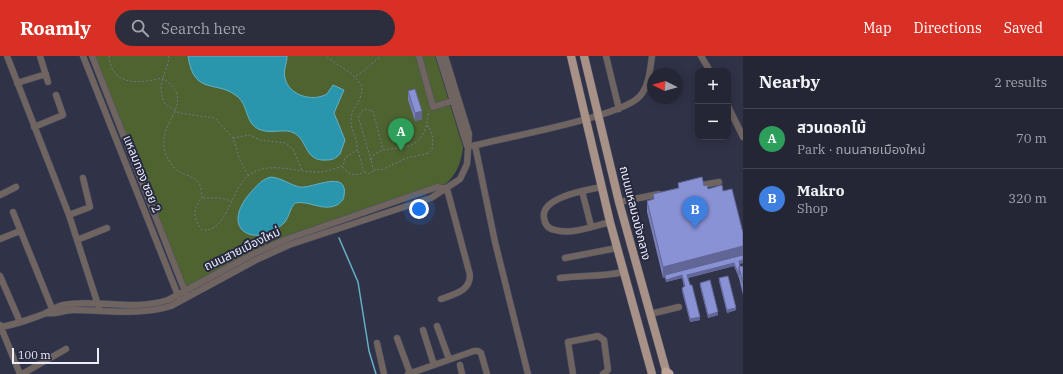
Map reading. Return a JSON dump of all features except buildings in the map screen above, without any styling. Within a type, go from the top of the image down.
[{"type":"main road","points":[[571,56],[610,222],[652,374]]},
{"type":"main road","name":"ถนนแหลมฉบังกลาง","points":[[584,56],[638,275],[667,373]]},
{"type":"main road","points":[[624,275],[638,275]]},
{"type":"main road","points":[[648,360],[661,352]]},
{"type":"main road","points":[[647,374],[648,360]]},
{"type":"street","points":[[7,56],[69,215],[100,311]]},
{"type":"street","points":[[40,56],[48,82]]},
{"type":"street","name":"แหลมทอง ซอย 2","points":[[83,56],[179,298]]},
{"type":"street","name":"แหลมทอง ซอย 2","points":[[92,56],[186,294]]},
{"type":"street","points":[[419,56],[434,107],[455,100]]},
{"type":"street","points":[[439,56],[455,100]]},
{"type":"street","points":[[441,298],[460,292],[465,289],[470,281],[470,274],[447,189],[460,179],[467,164],[468,147],[445,56]]},
{"type":"street","points":[[606,56],[619,109]]},
{"type":"street","points":[[468,147],[598,116],[619,109],[640,97],[646,86],[652,56]]},
{"type":"street","points":[[701,56],[708,68]]},
{"type":"street","points":[[17,83],[46,74]]},
{"type":"street","points":[[94,83],[100,79]]},
{"type":"street","points":[[34,127],[63,115],[56,95]]},
{"type":"street","points":[[731,112],[743,137]]},
{"type":"street","points":[[115,137],[122,134]]},
{"type":"street","points":[[475,145],[496,242],[528,374]]},
{"type":"street","points":[[69,215],[90,207],[83,178]]},
{"type":"street","points":[[688,188],[719,182]]},
{"type":"street","points":[[0,195],[16,187]]},
{"type":"street","name":"ถนนสายเมืองใหม่","points":[[53,311],[71,310],[140,312],[156,310],[287,239],[392,207],[437,187],[447,189]]},
{"type":"street","points":[[602,187],[582,191],[550,202],[545,208],[543,215],[545,224],[549,228],[556,231],[571,231],[610,222]]},
{"type":"street","points":[[582,191],[590,226]]},
{"type":"street","points":[[619,202],[665,193]]},
{"type":"street","points":[[13,212],[53,311]]},
{"type":"street","points":[[77,240],[108,228]]},
{"type":"street","points":[[0,239],[20,230]]},
{"type":"street","points":[[565,258],[617,248]]},
{"type":"street","points":[[560,278],[590,275],[624,275]]},
{"type":"street","points":[[0,276],[20,322]]},
{"type":"street","name":"ถนนสายเมืองใหม่","points":[[2,329],[53,311],[70,303],[154,304],[179,298]]},
{"type":"street","points":[[650,314],[679,307]]},
{"type":"street","points":[[437,326],[450,359]]},
{"type":"street","points":[[2,329],[21,374],[66,349]]},
{"type":"street","points":[[423,330],[434,365]]},
{"type":"street","points":[[573,374],[567,346],[568,342],[598,336],[604,340],[608,370],[603,374]]},
{"type":"street","points":[[397,338],[409,374],[450,359],[478,351],[481,353],[486,374]]},
{"type":"street","points":[[377,343],[384,374]]},
{"type":"street","points":[[460,365],[462,374]]},
{"type":"path","points":[[108,56],[112,69],[122,80],[136,82],[162,78],[169,83],[177,96],[178,103],[164,138],[164,146],[166,155],[178,171],[194,178],[199,183],[202,198],[195,210],[195,218],[202,230],[208,231],[220,224],[231,201],[248,175],[264,168],[275,167],[319,172],[343,166]]},
{"type":"path","points":[[169,56],[160,89],[166,104],[175,111],[215,118],[233,138],[239,158],[248,175]]},
{"type":"path","points":[[325,56],[355,76],[362,86],[361,99],[351,116],[350,123],[356,137],[357,150],[364,172]]},
{"type":"path","points":[[355,76],[371,67],[381,56]]},
{"type":"path","points":[[371,160],[373,155],[383,151],[416,142],[427,126],[430,108],[434,107]]},
{"type":"path","points":[[376,170],[372,166],[358,116],[364,109],[373,111],[383,151]]},
{"type":"path","points":[[357,150],[345,158],[343,166],[348,173],[352,175],[364,172],[368,174],[376,170],[381,170],[408,158],[429,153],[432,150],[433,138],[429,126],[427,126]]},
{"type":"path","points":[[233,138],[248,135],[260,140],[285,143],[293,149],[302,170]]},
{"type":"path","points":[[202,198],[221,198],[231,201]]},
{"type":"green space","points":[[92,56],[435,56],[463,147],[461,158],[455,173],[444,185],[439,184],[289,235],[257,249],[185,291]]},
{"type":"water","points":[[188,56],[287,56],[284,72],[285,78],[287,84],[296,93],[309,97],[321,96],[327,94],[333,85],[344,90],[334,113],[345,140],[340,154],[333,159],[320,160],[314,158],[310,154],[302,140],[294,133],[287,131],[265,131],[256,128],[252,124],[238,97],[230,92],[207,85],[195,77],[191,69]]},
{"type":"water","points":[[271,177],[300,187],[335,181],[341,183],[344,188],[344,197],[343,200],[337,205],[332,207],[295,203],[285,222],[274,231],[262,235],[252,235],[244,232],[239,225],[238,216],[242,204],[261,182]]},
{"type":"waterway","points":[[339,238],[358,282],[369,351],[376,374]]},
{"type":"place","name":"สวนดอกไม้","points":[[401,151]]},
{"type":"place","name":"Makro","points":[[695,229]]}]
